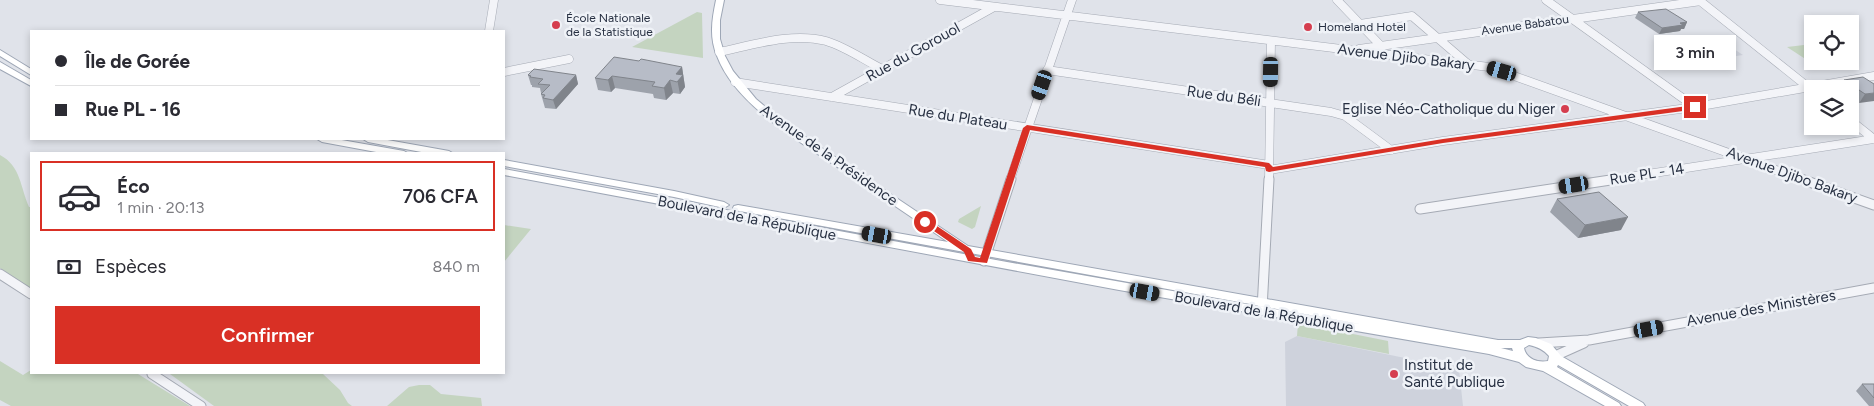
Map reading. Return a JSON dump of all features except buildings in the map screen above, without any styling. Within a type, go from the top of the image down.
[{"type":"main road","name":"Avenue de la Présidence","points":[[720,0],[714,24],[719,52],[736,82],[757,105],[783,126],[969,255]]},
{"type":"main road","points":[[0,52],[30,72]]},
{"type":"main road","points":[[0,64],[30,82]]},
{"type":"main road","points":[[329,140],[393,152]]},
{"type":"main road","points":[[373,140],[438,152]]},
{"type":"main road","name":"Boulevard de la République","points":[[505,163],[620,189]]},
{"type":"main road","name":"Boulevard de la République","points":[[505,172],[671,198],[758,217],[985,258],[1067,278],[1498,344],[1520,344],[1528,341],[1539,343]]},
{"type":"main road","name":"Boulevard de la République","points":[[1262,307],[1488,350],[1522,358],[1531,364],[1552,360]]},
{"type":"main road","points":[[1539,343],[1549,349],[1552,360],[1615,406]]},
{"type":"main road","points":[[1520,344],[1518,349],[1522,358]]},
{"type":"main road","points":[[1552,360],[1639,406]]},
{"type":"street","points":[[489,30],[494,0]]},
{"type":"street","points":[[940,0],[1066,15]]},
{"type":"street","points":[[985,258],[1027,128],[1072,0]]},
{"type":"street","points":[[1336,0],[1391,56]]},
{"type":"street","points":[[1546,0],[1695,107]]},
{"type":"street","points":[[1700,1],[1804,83]]},
{"type":"street","name":"Avenue Babatou","points":[[1349,51],[1380,45],[1700,1]]},
{"type":"street","name":"Rue du Gorouol","points":[[832,97],[994,7]]},
{"type":"street","name":"Avenue Djibo Bakary","points":[[1066,15],[1489,67],[1748,158],[1874,205]]},
{"type":"street","points":[[1360,24],[1412,16],[1469,65]]},
{"type":"street","points":[[719,52],[793,39],[811,38],[826,41],[882,69]]},
{"type":"street","points":[[1262,307],[1269,167],[1271,41]]},
{"type":"street","points":[[505,72],[569,59]]},
{"type":"street","name":"Rue du Béli","points":[[1047,70],[1340,114],[1391,150]]},
{"type":"street","name":"Rue du Plateau","points":[[1853,80],[1874,76]]},
{"type":"street","name":"Rue du Plateau","points":[[736,82],[1269,167],[1695,107],[1804,89]]},
{"type":"street","points":[[1859,127],[1874,139]]},
{"type":"street","name":"Rue PL - 14","points":[[1420,209],[1874,139]]},
{"type":"street","points":[[0,274],[30,293]]},
{"type":"street","name":"Avenue des Ministères","points":[[1539,343],[1589,340],[1874,288]]},
{"type":"street","name":"Avenue des Ministères","points":[[1552,360],[1589,340]]},
{"type":"street","points":[[152,374],[201,406]]},
{"type":"shaded area","points":[[1728,45],[1743,55],[1723,58],[1708,49]]},
{"type":"shaded area","points":[[1297,336],[1459,369],[1463,406],[1286,406],[1285,342]]},
{"type":"green space","points":[[697,12],[702,13],[703,58],[632,47]]},
{"type":"green space","points":[[1804,45],[1804,58],[1787,47]]},
{"type":"green space","points":[[0,155],[16,171],[30,207],[30,288],[0,268]]},
{"type":"green space","points":[[981,206],[975,227],[972,229],[958,222],[959,219]]},
{"type":"green space","points":[[505,225],[531,229],[505,261]]},
{"type":"green space","points":[[1298,323],[1388,341],[1389,354],[1297,336]]},
{"type":"green space","points":[[0,361],[23,375],[30,371],[30,374],[138,374],[190,406],[11,406],[0,400]]},
{"type":"green space","points":[[170,374],[323,374],[340,390],[352,406],[214,406]]},
{"type":"green space","points":[[430,385],[441,394],[481,398],[482,406],[387,406],[409,387]]},
{"type":"place","name":"École Nationale de la Statistique","points":[[556,25]]},
{"type":"place","name":"Homeland Hotel","points":[[1308,27]]},
{"type":"place","name":"Eglise Néo-Catholique du Niger","points":[[1565,109]]},
{"type":"place","name":"Institut de Santé Publique","points":[[1394,374]]},
{"type":"route","points":[[925,222],[968,251],[971,259],[984,261],[1027,128],[1269,165],[1269,170],[1443,141],[1695,107]]}]
